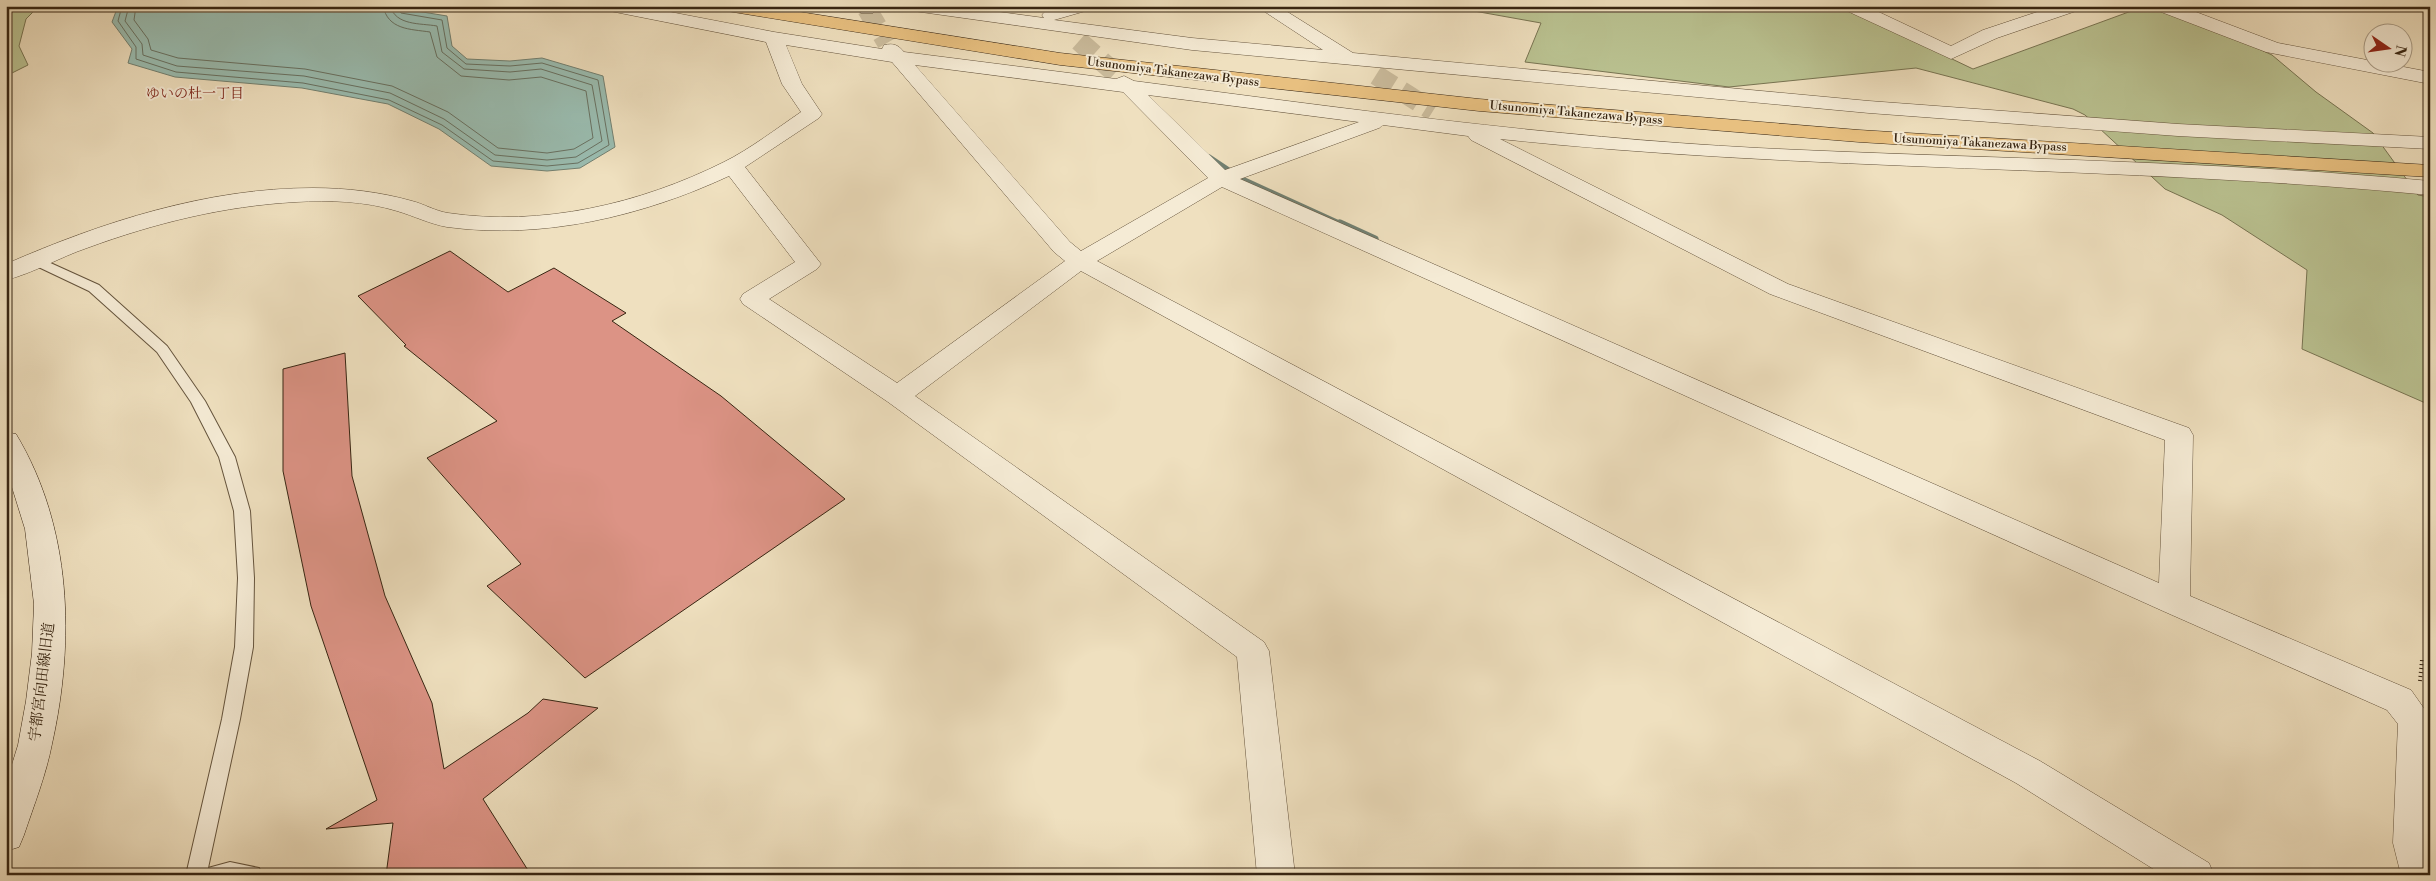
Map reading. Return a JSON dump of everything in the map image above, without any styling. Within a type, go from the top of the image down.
[{"type":"highway","name":"Utsunomiya Takanezawa Bypass","points":[[727,6],[1060,58],[1452,103],[1859,136],[2427,155]]},
{"type":"highway","name":"Utsunomiya Takanezawa Bypass","points":[[790,6],[991,35],[1208,63],[1509,95],[1705,110],[2427,155]]},
{"type":"street","points":[[610,6],[774,38],[892,50],[1122,80],[1378,118],[1568,140],[1756,154],[2181,170],[2326,178],[2430,188]]},
{"type":"street","points":[[914,6],[1052,16],[1192,44],[1352,61],[2022,120],[2306,138],[2427,155]]},
{"type":"street","points":[[1052,16],[1082,6]]},
{"type":"street","points":[[1265,6],[1376,75]]},
{"type":"street","points":[[1851,6],[1951,53],[1990,34],[2073,6]]},
{"type":"street","points":[[2162,6],[2238,33],[2273,48],[2430,78]]},
{"type":"street","points":[[1052,16],[1079,41]]},
{"type":"street","points":[[6,273],[106,231],[240,201],[297,195],[353,196],[404,205],[445,220],[496,224],[552,220],[602,213],[656,199],[733,166],[812,114],[792,84],[774,38]]},
{"type":"street","points":[[892,50],[1062,247],[1080,261],[2028,772],[2196,875]]},
{"type":"street","points":[[1122,80],[1221,179],[2174,603],[2399,700],[2415,721],[2411,844],[2420,875]]},
{"type":"street","points":[[1433,111],[1462,129],[1779,289],[2178,435],[2174,603]]},
{"type":"street","points":[[898,396],[1080,261],[1221,179],[1372,124],[1378,118]]},
{"type":"street","points":[[733,166],[809,264],[752,299],[898,396],[1253,651],[1276,875]]},
{"type":"street","name":"宇都宮向田線旧道","points":[[6,442],[28,488],[39,529],[46,574],[50,623],[35,745],[6,836]]},
{"type":"lane","points":[[35,260],[94,288],[162,349],[198,401],[227,457],[242,511],[246,578],[244,647],[231,719],[196,875]]},
{"type":"lane","points":[[213,875],[230,870],[252,875]]},
{"type":"green space","points":[[6,6],[39,6],[26,19],[19,46],[28,65],[6,76]]},
{"type":"green space","points":[[1446,6],[1841,6],[1973,69],[2145,6],[2168,6],[2272,55],[2316,92],[2373,133],[2418,195],[2430,197],[2430,405],[2302,349],[2307,270],[2222,215],[2165,189],[2085,115],[2073,109],[1916,68],[1729,87],[1525,62],[1541,23]]},
{"type":"water","points":[[118,6],[386,6],[447,16],[452,46],[467,59],[510,61],[542,58],[603,76],[615,147],[580,168],[547,171],[491,166],[439,129],[388,104],[302,88],[175,77],[128,63],[132,49],[112,22]]},
{"type":"building","points":[[450,251],[508,292],[554,268],[626,313],[612,321],[721,396],[845,499],[585,678],[487,586],[521,564],[427,458],[497,421],[404,346],[406,345],[358,296]]},
{"type":"building","points":[[345,353],[352,476],[385,596],[432,703],[444,769],[528,713],[543,699],[598,708],[483,799],[531,875],[386,875],[393,823],[326,829],[377,800],[311,606],[283,471],[283,369]]},
{"type":"waterway","points":[[1209,157],[1242,179],[1343,225]]},
{"type":"waterway","points":[[1340,223],[1375,239]]},
{"type":"tunnel","points":[[867,9],[887,43]]},
{"type":"tunnel","points":[[1079,41],[1115,73]]},
{"type":"tunnel","points":[[1376,75],[1433,111]]},
{"type":"district","name":"ゆいの杜一丁目","points":[[195,94]]}]
